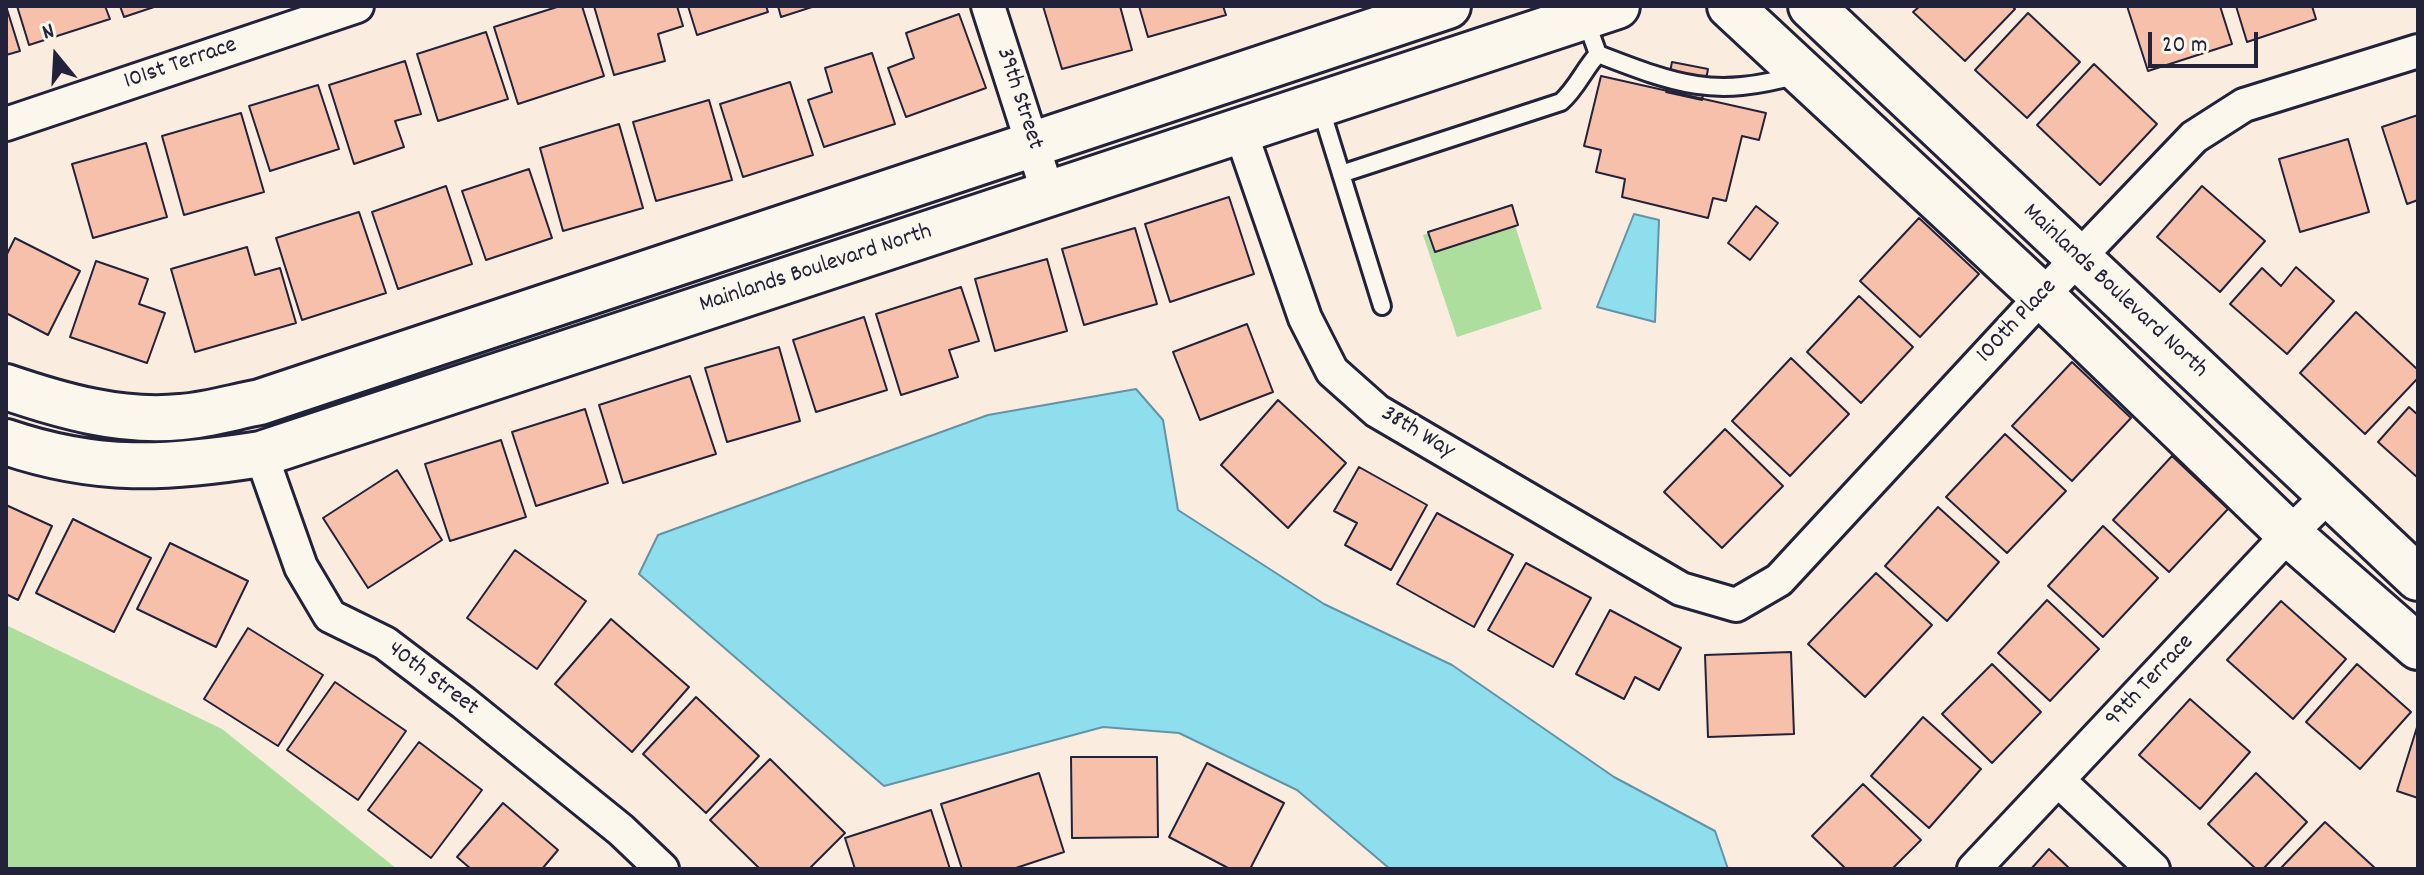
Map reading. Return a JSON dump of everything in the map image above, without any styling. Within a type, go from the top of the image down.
[{"type":"street","name":"101st Terrace","points":[[6,124],[357,6]]},
{"type":"street","name":"39th Street","points":[[988,6],[1048,193]]},
{"type":"street","name":"Mainlands Boulevard North","points":[[6,387],[111,416],[181,417],[260,402],[1448,6]]},
{"type":"street","points":[[1730,6],[2042,296],[2289,534],[2418,647]]},
{"type":"street","name":"Mainlands Boulevard North","points":[[1811,6],[2418,578]]},
{"type":"street","name":"Mainlands Boulevard North","points":[[6,442],[43,454],[118,467],[197,464],[261,454],[1240,130],[1600,26]]},
{"type":"street","name":"100th Place","points":[[1736,605],[1779,580],[2194,137],[2244,105],[2418,51]]},
{"type":"street","name":"38th Way","points":[[1240,130],[1305,318],[1332,371],[1377,411],[1681,589],[1736,605]]},
{"type":"street","name":"40th Street","points":[[261,454],[301,567],[330,616],[385,643],[464,703],[621,830],[662,869]]},
{"type":"street","name":"99th Terrace","points":[[1974,869],[2329,495]]},
{"type":"street","points":[[2059,781],[2153,869]]},
{"type":"lane","points":[[1341,174],[1561,102],[1572,93],[1585,68],[1600,26],[1663,78],[1707,88],[1734,89],[1768,84],[1802,74]]},
{"type":"lane","points":[[1319,105],[1382,306]]},
{"type":"green space","points":[[1509,207],[1542,309],[1457,337],[1423,235]]},
{"type":"green space","points":[[6,625],[222,729],[397,869],[6,869]]},
{"type":"water","points":[[1634,214],[1659,220],[1655,322],[1597,307]]},
{"type":"water","points":[[1136,389],[1163,420],[1178,510],[1324,604],[1452,665],[1614,777],[1715,831],[1728,869],[1390,869],[1297,790],[1179,733],[1103,727],[884,786],[639,574],[658,535],[988,415]]},
{"type":"building","points":[[6,6],[20,51],[6,55]]},
{"type":"building","points":[[17,6],[105,6],[110,19],[29,45]]},
{"type":"building","points":[[120,6],[157,6],[124,17]]},
{"type":"building","points":[[560,6],[582,6],[604,76],[518,104],[494,27]]},
{"type":"building","points":[[594,6],[677,6],[683,26],[658,34],[665,61],[614,75]]},
{"type":"building","points":[[688,6],[766,6],[768,12],[697,35]]},
{"type":"building","points":[[778,6],[815,6],[781,17]]},
{"type":"building","points":[[1043,6],[1120,6],[1132,50],[1062,69]]},
{"type":"building","points":[[1139,6],[1223,6],[1226,15],[1148,37]]},
{"type":"building","points":[[1920,6],[2012,6],[2015,9],[1965,61],[1913,12]]},
{"type":"building","points":[[2127,6],[2220,6],[2232,44],[2148,71]]},
{"type":"building","points":[[2236,6],[2312,6],[2316,19],[2247,42]]},
{"type":"building","points":[[2028,13],[2080,62],[2027,118],[1975,70]]},
{"type":"building","points":[[959,14],[986,88],[906,117],[888,68],[914,58],[906,33]]},
{"type":"building","points":[[486,32],[508,99],[438,121],[417,54]]},
{"type":"building","points":[[872,53],[895,124],[824,147],[808,100],[832,92],[825,68]]},
{"type":"building","points":[[405,61],[421,114],[395,121],[404,147],[354,164],[329,85]]},
{"type":"building","points":[[1672,62],[1708,69],[1702,100],[1666,92]]},
{"type":"building","points":[[2094,64],[2157,124],[2100,185],[2037,125]]},
{"type":"building","points":[[1601,76],[1766,113],[1759,140],[1742,136],[1726,201],[1713,198],[1708,218],[1622,197],[1625,179],[1596,172],[1601,150],[1584,146]]},
{"type":"building","points":[[790,82],[813,155],[743,177],[720,104]]},
{"type":"building","points":[[318,85],[339,149],[270,171],[249,106]]},
{"type":"building","points":[[709,100],[732,180],[656,201],[633,122]]},
{"type":"building","points":[[241,113],[264,192],[184,215],[162,136]]},
{"type":"building","points":[[2418,115],[2418,200],[2407,204],[2382,127]]},
{"type":"building","points":[[619,124],[643,208],[563,231],[540,148]]},
{"type":"building","points":[[2348,139],[2369,212],[2300,232],[2279,159]]},
{"type":"building","points":[[146,143],[167,217],[93,238],[72,164]]},
{"type":"building","points":[[529,169],[552,238],[486,260],[462,191]]},
{"type":"building","points":[[446,186],[472,264],[398,289],[372,212]]},
{"type":"building","points":[[2202,186],[2265,241],[2220,292],[2157,237]]},
{"type":"building","points":[[1229,197],[1254,274],[1170,302],[1145,224]]},
{"type":"building","points":[[1512,205],[1518,225],[1435,252],[1428,232]]},
{"type":"building","points":[[1756,206],[1778,223],[1750,260],[1728,243]]},
{"type":"building","points":[[359,212],[386,293],[302,320],[276,238]]},
{"type":"building","points":[[1919,218],[1979,274],[1920,337],[1860,281]]},
{"type":"building","points":[[1135,228],[1157,304],[1084,325],[1062,249]]},
{"type":"building","points":[[15,238],[80,271],[48,335],[6,313],[6,256]]},
{"type":"building","points":[[247,247],[255,275],[280,268],[296,323],[195,352],[171,269]]},
{"type":"building","points":[[1047,259],[1067,331],[995,351],[975,279]]},
{"type":"building","points":[[96,261],[148,279],[139,304],[165,313],[147,363],[70,337]]},
{"type":"building","points":[[2296,267],[2334,301],[2287,354],[2230,304],[2262,268],[2281,286]]},
{"type":"building","points":[[961,287],[979,341],[949,350],[958,377],[901,395],[876,314]]},
{"type":"building","points":[[1859,296],[1913,347],[1861,403],[1807,352]]},
{"type":"building","points":[[2356,312],[2418,370],[2418,378],[2365,434],[2300,373]]},
{"type":"building","points":[[864,317],[887,390],[816,412],[793,340]]},
{"type":"building","points":[[1247,324],[1273,392],[1200,420],[1173,352]]},
{"type":"building","points":[[779,347],[800,421],[727,442],[705,368]]},
{"type":"building","points":[[1791,358],[1849,414],[1790,476],[1732,421]]},
{"type":"building","points":[[2072,362],[2131,418],[2072,481],[2012,426]]},
{"type":"building","points":[[690,376],[716,454],[623,483],[599,405]]},
{"type":"building","points":[[1278,400],[1346,463],[1288,528],[1221,465]]},
{"type":"building","points":[[2409,407],[2418,415],[2418,478],[2378,442]]},
{"type":"building","points":[[585,409],[608,483],[536,506],[512,432]]},
{"type":"building","points":[[1725,429],[1783,486],[1722,548],[1664,492]]},
{"type":"building","points":[[2005,434],[2066,491],[2007,553],[1946,497]]},
{"type":"building","points":[[501,440],[526,517],[450,541],[425,464]]},
{"type":"building","points":[[2172,456],[2228,509],[2169,572],[2113,520]]},
{"type":"building","points":[[1359,467],[1427,505],[1391,570],[1345,545],[1357,523],[1334,511]]},
{"type":"building","points":[[397,470],[442,540],[368,588],[323,518]]},
{"type":"building","points":[[6,505],[52,526],[18,600],[6,594]]},
{"type":"building","points":[[1938,507],[1999,562],[1947,621],[1885,566]]},
{"type":"building","points":[[1437,513],[1513,555],[1474,627],[1397,584]]},
{"type":"building","points":[[73,519],[151,558],[114,632],[36,593]]},
{"type":"building","points":[[2103,526],[2158,578],[2103,637],[2048,586]]},
{"type":"building","points":[[170,543],[248,581],[216,647],[137,609]]},
{"type":"building","points":[[515,550],[586,601],[537,669],[467,618]]},
{"type":"building","points":[[1526,563],[1591,598],[1553,667],[1488,630]]},
{"type":"building","points":[[1876,573],[1932,625],[1865,697],[1808,644]]},
{"type":"building","points":[[2047,600],[2099,649],[2050,701],[1998,653]]},
{"type":"building","points":[[2281,601],[2346,659],[2293,719],[2227,660]]},
{"type":"building","points":[[1610,610],[1681,648],[1659,690],[1635,677],[1624,699],[1576,674]]},
{"type":"building","points":[[611,619],[689,687],[632,752],[555,684]]},
{"type":"building","points":[[248,628],[323,675],[278,746],[204,699]]},
{"type":"building","points":[[1791,652],[1794,734],[1708,737],[1705,655]]},
{"type":"building","points":[[1992,664],[2041,712],[1992,763],[1942,714]]},
{"type":"building","points":[[2357,664],[2411,712],[2360,769],[2306,722]]},
{"type":"building","points":[[335,682],[406,731],[358,800],[287,750]]},
{"type":"building","points":[[696,697],[759,756],[706,813],[643,754]]},
{"type":"building","points":[[2190,699],[2250,752],[2200,809],[2139,755]]},
{"type":"building","points":[[1923,717],[1981,769],[1929,828],[1871,776]]},
{"type":"building","points":[[2418,724],[2418,798],[2397,791]]},
{"type":"building","points":[[419,742],[482,790],[431,858],[368,810]]},
{"type":"building","points":[[1071,757],[1157,757],[1158,837],[1072,838]]},
{"type":"building","points":[[770,759],[845,833],[809,869],[760,869],[710,820]]},
{"type":"building","points":[[1207,763],[1284,803],[1250,869],[1230,869],[1169,837]]},
{"type":"building","points":[[1039,773],[1064,852],[1013,869],[962,869],[941,804]]},
{"type":"building","points":[[2256,773],[2307,822],[2263,869],[2256,869],[2208,824]]},
{"type":"building","points":[[1863,784],[1921,840],[1892,869],[1846,869],[1812,836]]},
{"type":"building","points":[[503,803],[558,850],[542,869],[471,869],[457,857]]},
{"type":"building","points":[[931,810],[950,869],[855,869],[845,838]]},
{"type":"building","points":[[2325,822],[2376,869],[2280,869]]},
{"type":"building","points":[[2049,849],[2070,869],[2031,869]]}]
